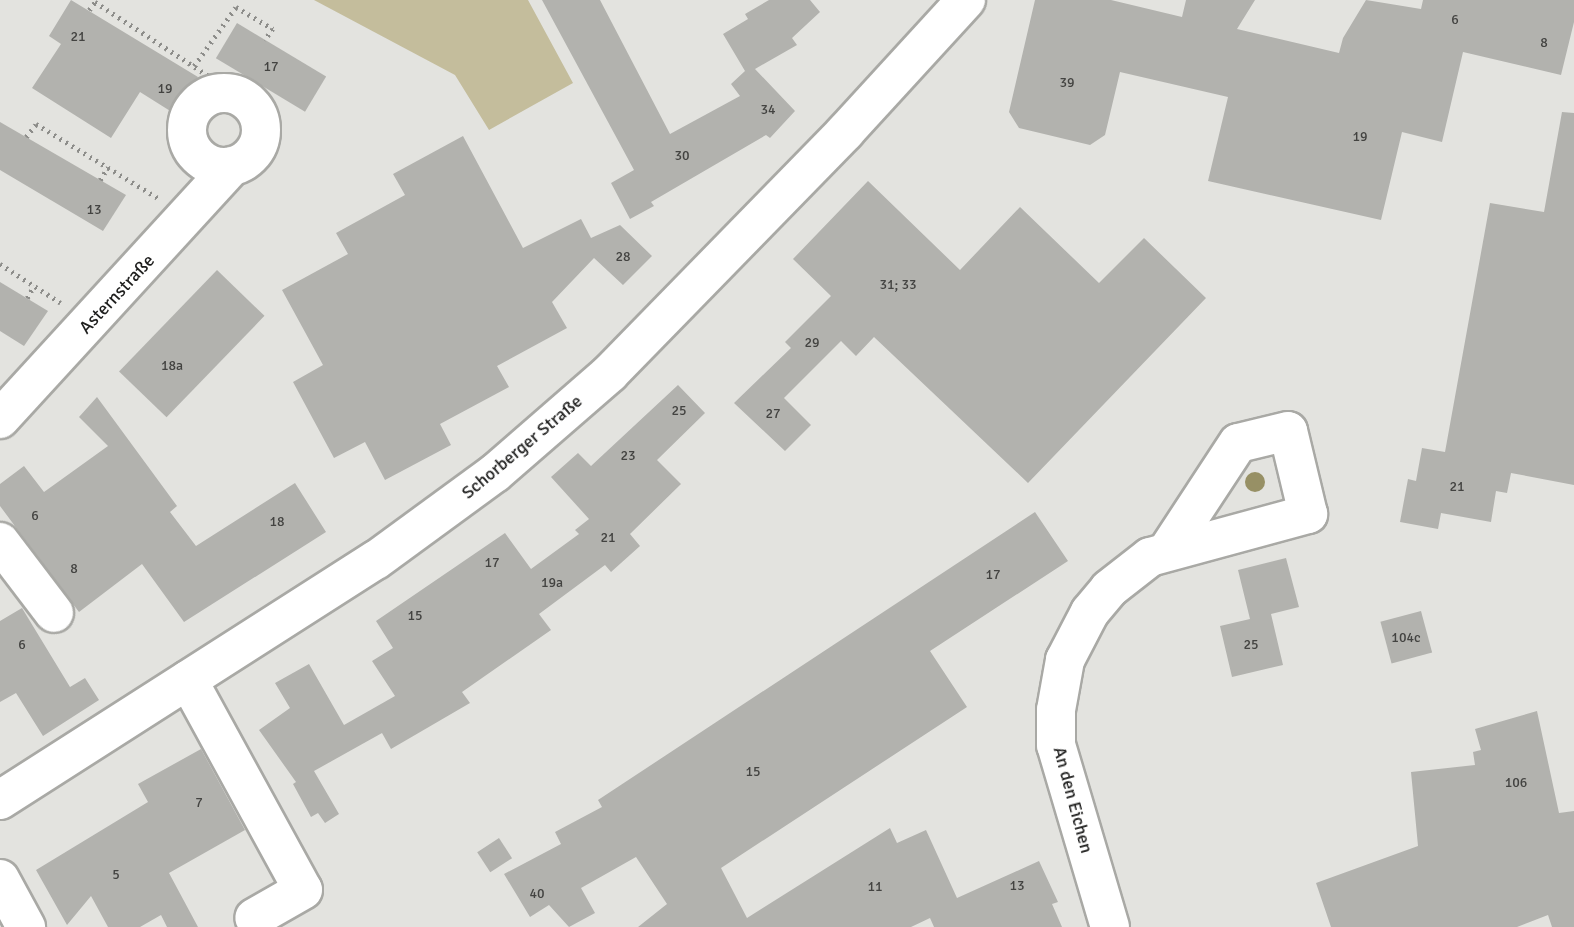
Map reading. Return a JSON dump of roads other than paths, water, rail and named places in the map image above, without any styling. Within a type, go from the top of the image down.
[{"type":"street","name":"Schorberger Straße","points":[[0,800],[376,559],[495,473],[589,391],[779,201],[966,0]]},
{"type":"street","name":"Asternstraße","points":[[0,419],[189,217],[232,166]]},
{"type":"street","points":[[0,542],[54,613]]},
{"type":"street","name":"An den Eichen","points":[[1110,927],[1059,763],[1059,684],[1070,649],[1090,612],[1133,568],[1169,548]]},
{"type":"street","points":[[188,680],[303,890],[254,918]]},
{"type":"street","points":[[0,879],[26,927]]}]
